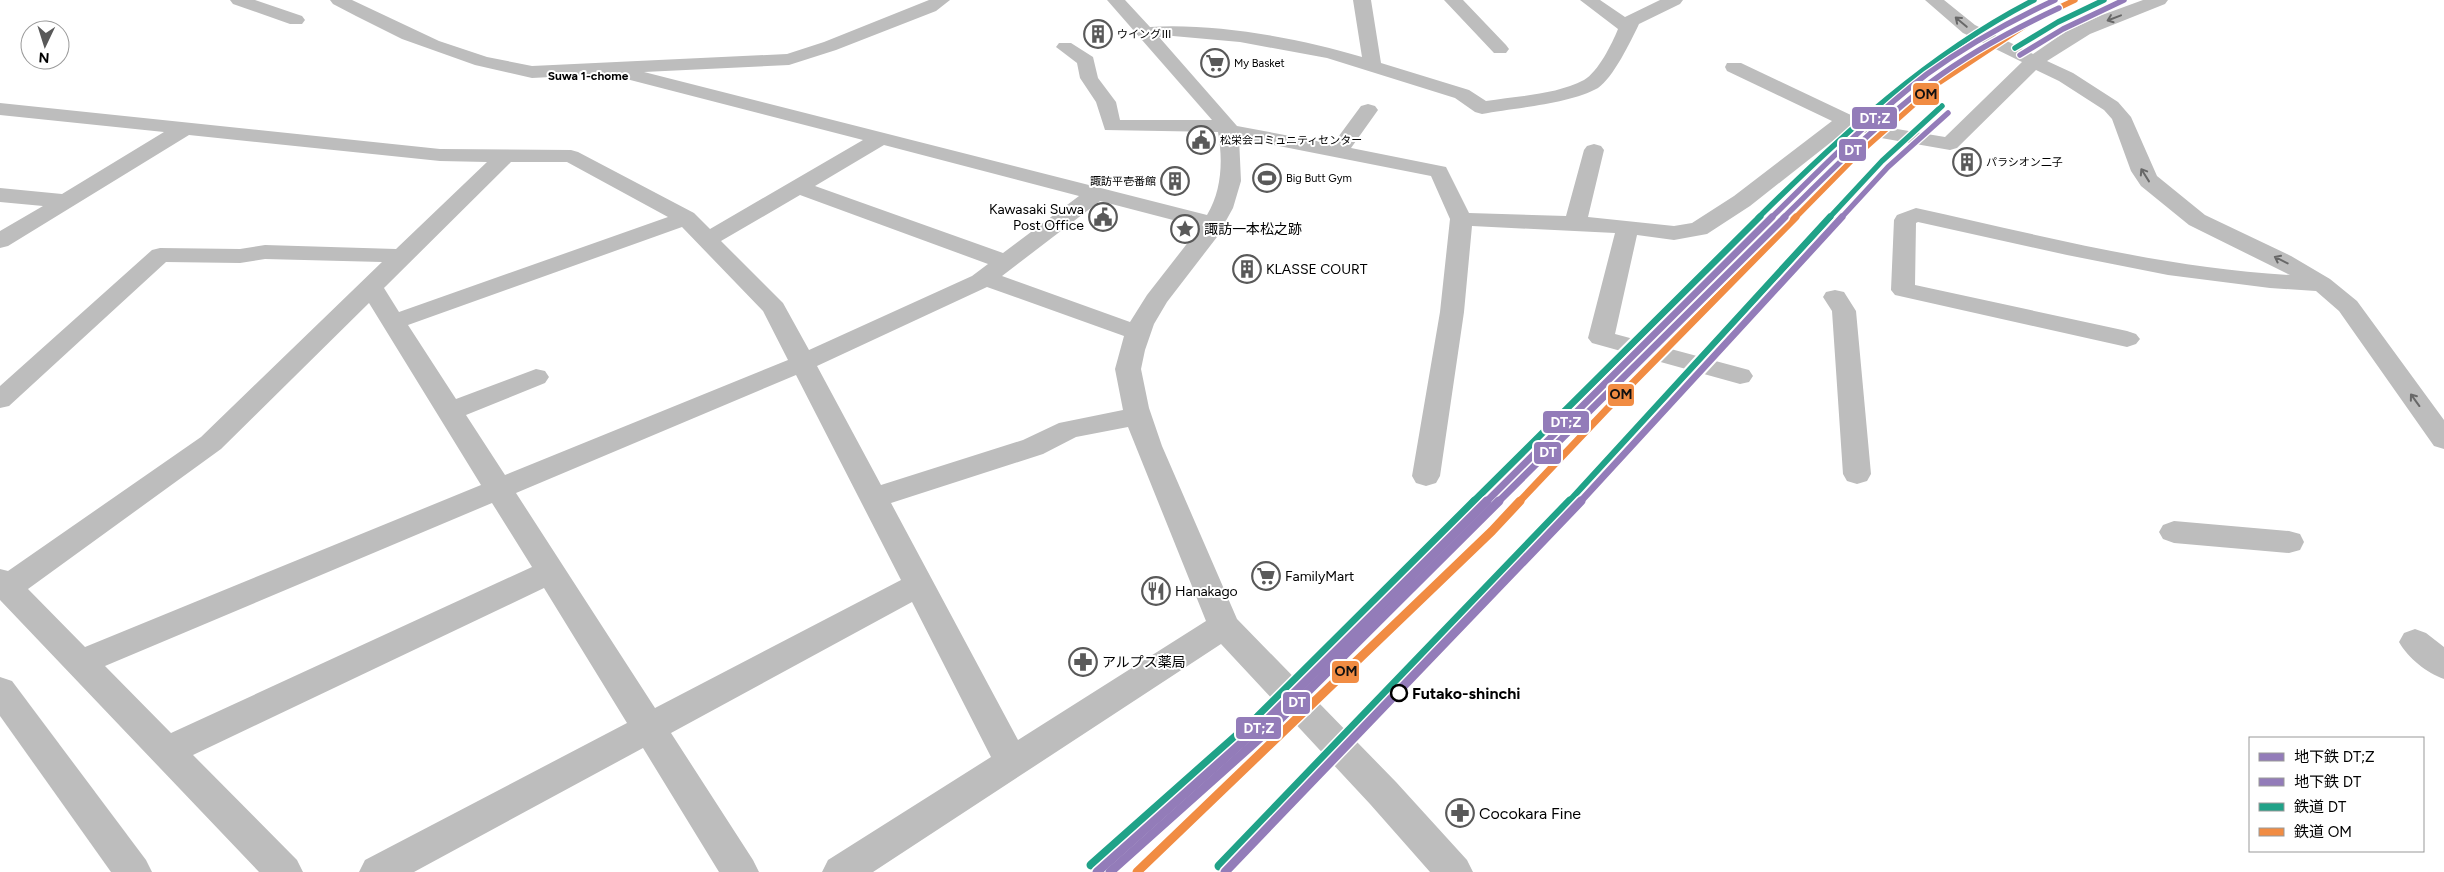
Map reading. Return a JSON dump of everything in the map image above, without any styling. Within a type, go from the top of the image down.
[{"type":"street","points":[[239,0],[296,20]]},
{"type":"street","points":[[340,0],[380,23],[453,54],[496,67],[532,72],[789,59],[830,46],[930,7],[941,0]]},
{"type":"street","points":[[1116,0],[1144,33],[1177,67],[1227,128],[1233,168],[1228,192],[1214,224],[1202,245],[1155,302],[1136,332],[1128,369],[1138,416],[1148,446],[1224,626],[1384,793],[1454,872]]},
{"type":"street","points":[[1362,0],[1372,64]]},
{"type":"street","points":[[1453,0],[1500,48]]},
{"type":"street","points":[[1589,0],[1628,28]]},
{"type":"street","points":[[1144,33],[1174,30],[1240,37],[1330,53],[1372,64],[1462,94],[1482,108],[1566,93],[1592,83],[1618,50],[1631,21],[1674,0]]},
{"type":"street","points":[[1934,0],[1969,28],[2066,78],[2111,106],[2121,117],[2142,172],[2161,193],[2197,220],[2283,261],[2322,284],[2348,306],[2444,440]]},
{"type":"street","points":[[1734,67],[1846,120],[1881,132],[1950,144],[2034,62],[2060,43],[2084,29],[2159,0]]},
{"type":"street","points":[[1065,47],[1086,61],[1089,78],[1106,102],[1112,126],[1227,128],[1439,171],[1461,219],[1452,312],[1426,476]]},
{"type":"street","points":[[606,68],[1214,224]]},
{"type":"street","points":[[0,109],[440,155],[506,154],[571,156],[686,218],[774,308],[1012,762]]},
{"type":"street","points":[[1339,150],[1368,110]]},
{"type":"street","points":[[1461,219],[1575,223],[1674,233],[1699,229],[1742,201],[1846,120]]},
{"type":"street","points":[[0,240],[184,129]]},
{"type":"street","points":[[707,240],[882,138]]},
{"type":"street","points":[[1575,223],[1594,150]]},
{"type":"street","points":[[284,872],[3,584],[211,443],[506,154]]},
{"type":"street","points":[[798,187],[996,270],[1136,332]]},
{"type":"street","points":[[79,663],[803,363],[996,270],[1097,193]]},
{"type":"street","points":[[0,195],[65,201]]},
{"type":"street","points":[[2127,339],[1903,290],[1905,220],[1916,215],[2172,270],[2275,283],[2322,284]]},
{"type":"street","points":[[393,322],[686,218]]},
{"type":"street","points":[[1627,228],[1601,338],[1740,376]]},
{"type":"street","points":[[0,400],[160,255],[240,256],[265,252],[402,256]]},
{"type":"street","points":[[371,287],[740,872]]},
{"type":"street","points":[[1835,297],[1844,311],[1857,474]]},
{"type":"street","points":[[450,412],[536,376]]},
{"type":"street","points":[[874,498],[1032,447],[1069,429],[1138,416]]},
{"type":"street","points":[[2174,532],[2289,542]]},
{"type":"street","points":[[166,751],[550,572]]},
{"type":"street","points":[[378,872],[919,584]]},
{"type":"street","points":[[841,872],[1224,626]]},
{"type":"street","points":[[2415,642],[2444,666]]},
{"type":"street","points":[[0,690],[133,872]]},
{"type":"metro line","name":"DT;Z","points":[[1097,872],[1264,723],[1838,152],[1874,119],[1912,86],[1963,49],[2017,18],[2055,0]]},
{"type":"metro line","name":"DT;Z","points":[[2020,55],[2063,29],[2124,0]]},
{"type":"metro line","name":"DT","points":[[1110,872],[1270,729],[1844,158],[1897,110],[1949,69],[2021,26],[2059,8]]},
{"type":"metro line","name":"DT;Z","points":[[1225,872],[1533,554],[1888,167],[1948,113]]},
{"type":"rail line","name":"DT","points":[[1091,865],[1258,717],[1832,145],[1927,65],[1977,31],[2034,0]]},
{"type":"rail line","name":"OM","points":[[1137,872],[1492,531],[1607,409],[1856,156],[1937,84],[2035,19],[2075,0]]},
{"type":"rail line","name":"DT","points":[[2015,48],[2058,22],[2104,0]]},
{"type":"rail line","name":"DT","points":[[1219,866],[1527,548],[1882,161],[1942,106]]},
{"type":"place","name":"ウイングⅢ","points":[[1098,34]]},
{"type":"place","name":"My Basket","points":[[1215,63]]},
{"type":"place","name":"松栄会コミュニティセンター","points":[[1201,140]]},
{"type":"place","name":"パラシオン二子","points":[[1967,162]]},
{"type":"place","name":"Big Butt Gym","points":[[1267,178]]},
{"type":"place","name":"諏訪平壱番館","points":[[1175,181]]},
{"type":"place","name":"Kawasaki Suwa Post Office","points":[[1103,217]]},
{"type":"place","name":"諏訪一本松之跡","points":[[1185,229]]},
{"type":"place","name":"KLASSE COURT","points":[[1247,269]]},
{"type":"place","name":"FamilyMart","points":[[1266,576]]},
{"type":"place","name":"Hanakago","points":[[1156,591]]},
{"type":"place","name":"アルプス薬局","points":[[1083,662]]},
{"type":"place","name":"Futako-shinchi","points":[[1399,693]]},
{"type":"place","name":"Cocokara Fine","points":[[1460,813]]},
{"type":"district","name":"Suwa 1-chome","points":[[588,76]]}]
